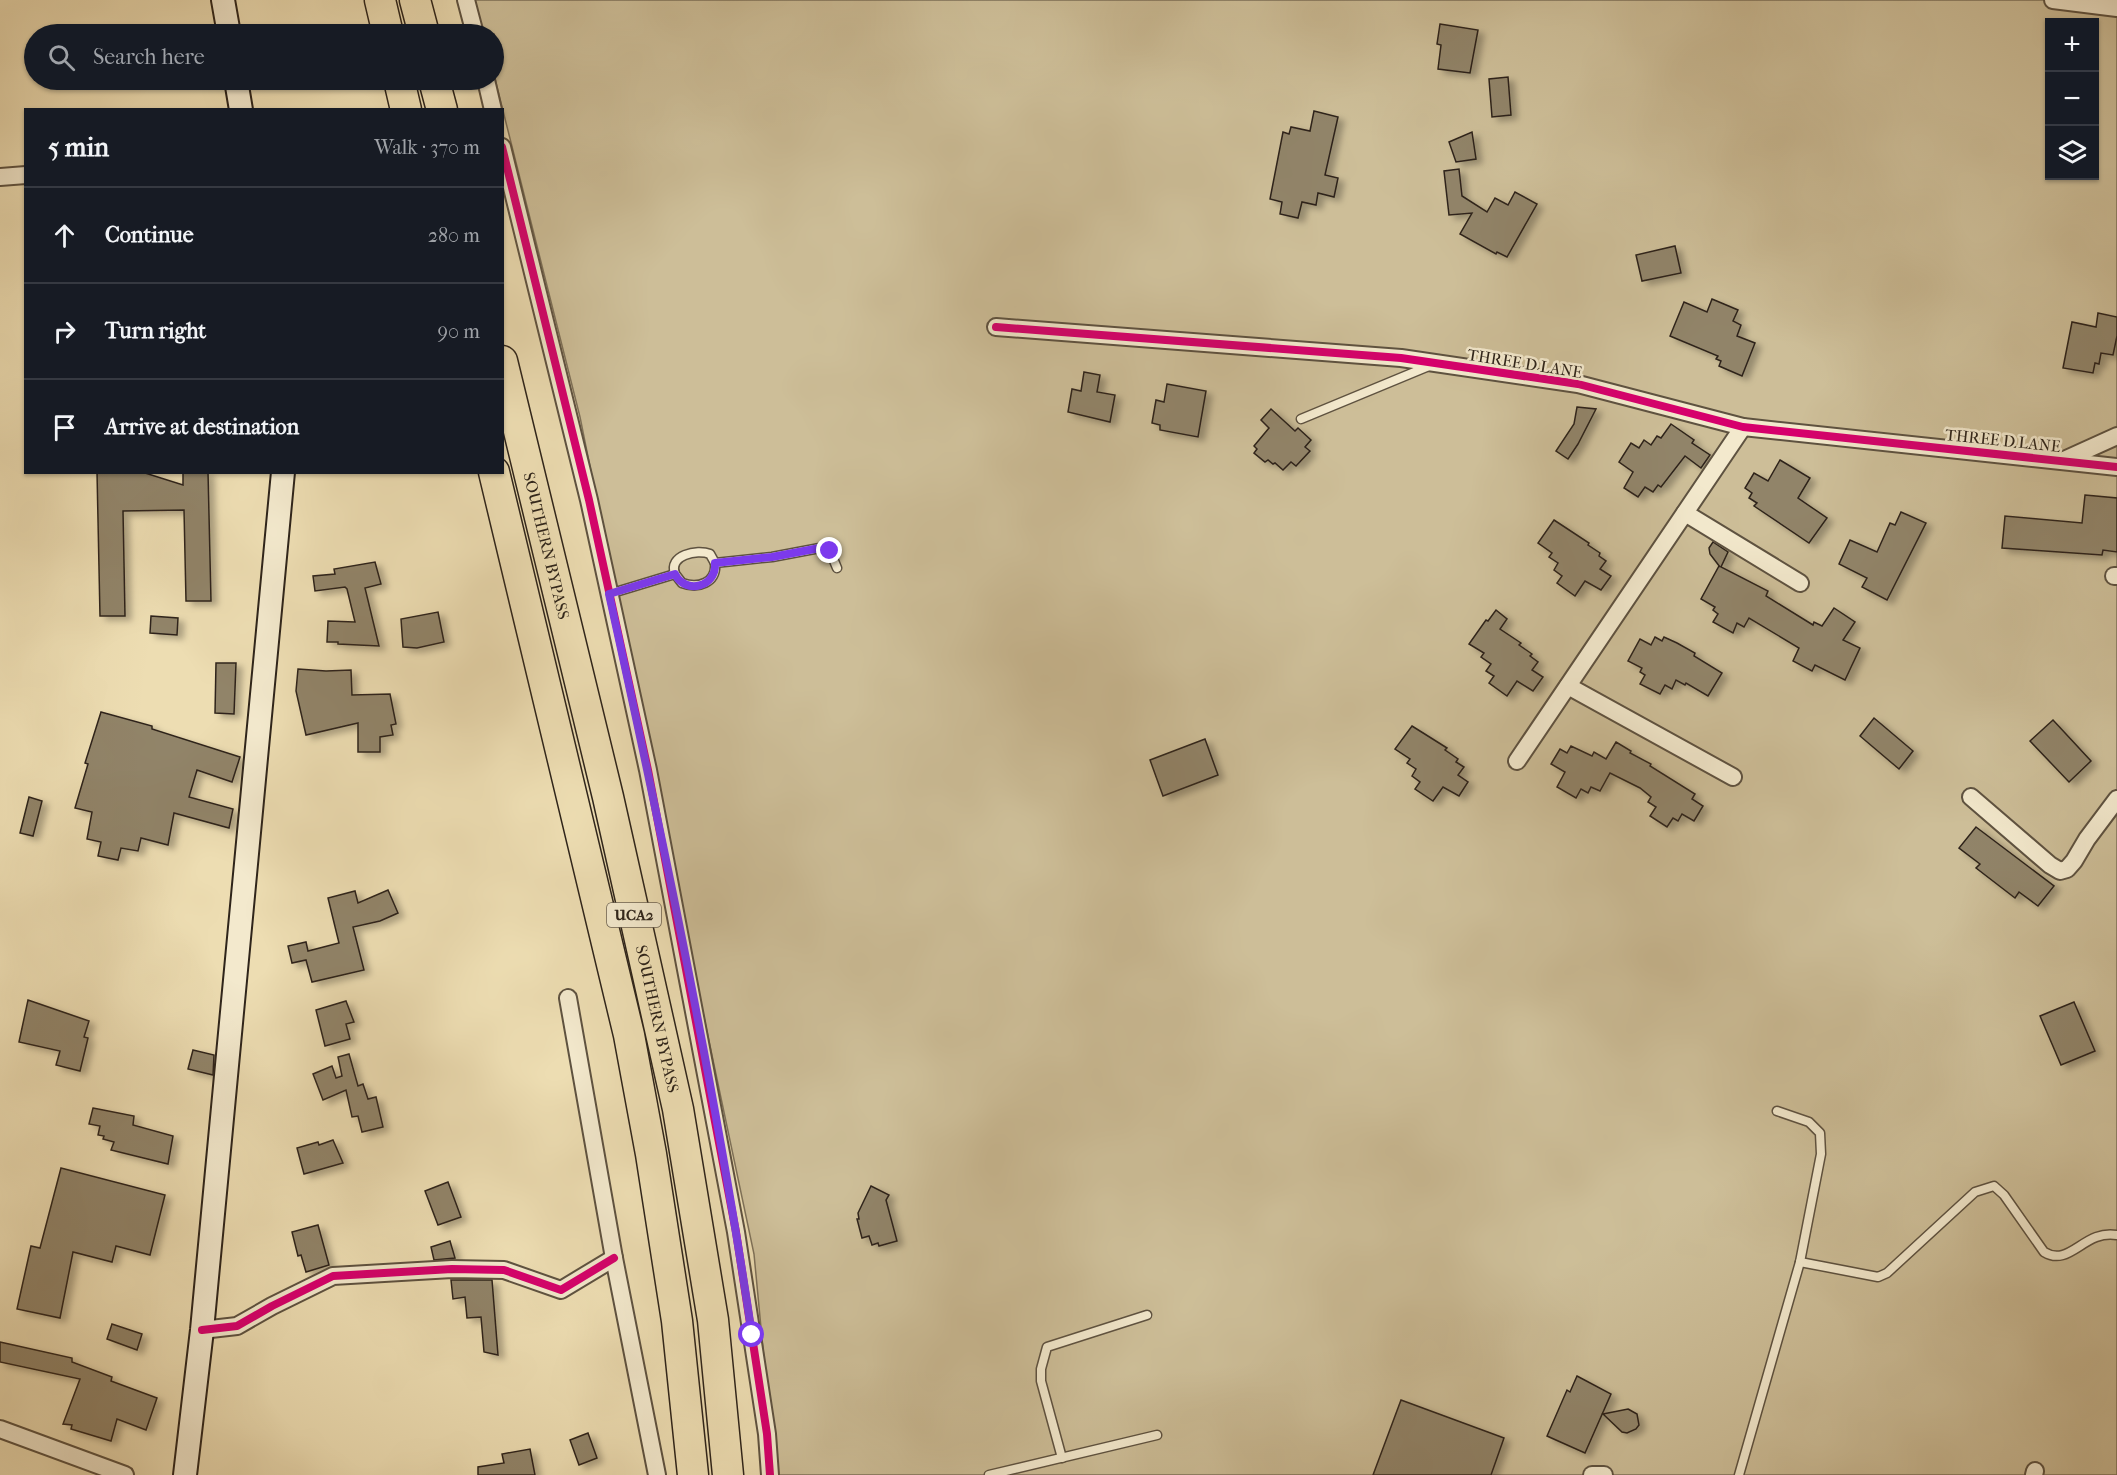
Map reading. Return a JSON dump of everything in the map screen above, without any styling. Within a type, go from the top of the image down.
[{"type":"highway","points":[[380,0],[386,24]]},
{"type":"highway","points":[[415,0],[421,24]]},
{"type":"highway","points":[[401,90],[406,108]]},
{"type":"highway","points":[[437,90],[441,108]]},
{"type":"highway","name":"SOUTHERN BYPASS","points":[[504,369],[605,786],[678,1109],[713,1320],[728,1475]]},
{"type":"highway","name":"SOUTHERN BYPASS","points":[[494,474],[629,1035],[651,1154],[677,1321],[693,1475]]},
{"type":"main road","points":[[223,0],[227,24]]},
{"type":"main road","points":[[238,90],[241,108]]},
{"type":"main road","points":[[185,1475],[202,1330],[283,474]]},
{"type":"street","points":[[466,0],[472,24]]},
{"type":"street","points":[[2053,0],[2117,9]]},
{"type":"street","points":[[488,90],[493,108]]},
{"type":"street","points":[[504,155],[589,500],[650,782],[735,1222],[767,1434],[770,1475]]},
{"type":"street","points":[[0,177],[24,175]]},
{"type":"street","name":"THREE D LANE","points":[[996,327],[1401,358],[1578,384],[1743,427],[2117,467]]},
{"type":"street","points":[[1517,761],[1743,427]]},
{"type":"street","points":[[2064,460],[2117,436]]},
{"type":"street","points":[[1685,513],[1800,583]]},
{"type":"street","points":[[1568,686],[1733,777]]},
{"type":"street","points":[[1971,797],[2060,871],[2067,869],[2074,861],[2087,839],[2117,799]]},
{"type":"street","points":[[568,998],[614,1258],[657,1475]]},
{"type":"street","points":[[202,1330],[237,1326],[333,1276],[452,1269],[504,1270],[561,1290],[614,1258]]},
{"type":"street","points":[[0,1429],[125,1475]]},
{"type":"street","points":[[1592,1475],[1604,1475]]},
{"type":"lane","points":[[1301,419],[1435,363]]},
{"type":"lane","points":[[715,563],[772,557],[825,547],[830,551],[837,568]]},
{"type":"lane","points":[[702,551],[710,554],[715,563],[712,578],[705,584],[682,583],[675,574],[675,563],[692,552],[702,551]]},
{"type":"lane","points":[[609,594],[675,574]]},
{"type":"lane","points":[[1739,1475],[1800,1262],[1821,1143],[1820,1133],[1809,1122],[1777,1111]]},
{"type":"lane","points":[[1800,1262],[1878,1276],[1887,1273],[1975,1192],[1994,1186],[2004,1195],[2044,1252],[2051,1257],[2062,1257],[2102,1234],[2117,1235]]},
{"type":"lane","points":[[1062,1458],[1041,1381],[1041,1369],[1047,1347],[1147,1315]]},
{"type":"lane","points":[[989,1475],[1157,1436]]},
{"type":"shaded area","points":[[475,0],[2117,0],[2117,1475],[775,1475],[754,1254],[639,710],[580,417],[498,90],[504,90],[504,24],[481,24]]},
{"type":"building","points":[[1440,24],[1478,30],[1470,73],[1438,69],[1441,45],[1437,44]]},
{"type":"building","points":[[1508,77],[1511,115],[1492,117],[1489,79]]},
{"type":"building","points":[[1314,111],[1338,117],[1325,175],[1338,178],[1334,197],[1318,193],[1316,205],[1302,202],[1298,218],[1280,214],[1282,202],[1270,199],[1283,132],[1289,134],[1291,127],[1310,131]]},
{"type":"building","points":[[1472,132],[1476,159],[1456,162],[1449,142]]},
{"type":"building","points":[[1459,169],[1462,196],[1487,212],[1495,198],[1508,205],[1515,192],[1537,204],[1507,257],[1497,252],[1496,254],[1460,234],[1472,213],[1449,215],[1444,171]]},
{"type":"building","points":[[1675,246],[1681,273],[1642,281],[1636,255]]},
{"type":"building","points":[[1712,299],[1738,310],[1733,321],[1741,325],[1737,336],[1755,343],[1742,376],[1719,366],[1721,361],[1716,359],[1718,356],[1670,336],[1684,302],[1707,312]]},
{"type":"building","points":[[2098,313],[2117,317],[2117,336],[2113,355],[2101,353],[2099,364],[2095,363],[2093,373],[2063,368],[2072,322],[2096,327]]},
{"type":"building","points":[[1084,372],[1100,375],[1097,392],[1115,395],[1110,422],[1068,412],[1072,389],[1081,391]]},
{"type":"building","points":[[1167,384],[1206,391],[1198,437],[1160,430],[1160,425],[1152,423],[1156,400],[1164,402]]},
{"type":"building","points":[[1577,407],[1596,409],[1568,459],[1556,451],[1574,424]]},
{"type":"building","points":[[1271,409],[1295,431],[1298,428],[1311,440],[1305,447],[1310,451],[1296,466],[1291,462],[1283,470],[1275,463],[1268,460],[1265,462],[1254,453],[1257,449],[1254,446],[1269,428],[1261,420]]},
{"type":"building","points":[[1671,424],[1694,440],[1692,443],[1710,455],[1701,468],[1685,456],[1661,487],[1658,485],[1653,492],[1645,487],[1638,497],[1624,488],[1633,472],[1619,462],[1631,443],[1639,448],[1644,440],[1651,445],[1657,436],[1661,438]]},
{"type":"building","points":[[1780,460],[1810,478],[1798,498],[1827,518],[1809,543],[1754,506],[1757,503],[1749,498],[1752,493],[1745,488],[1754,473],[1768,481]]},
{"type":"building","points":[[97,474],[148,474],[183,485],[183,474],[208,474],[211,601],[186,601],[184,510],[123,511],[125,616],[100,616]]},
{"type":"building","points":[[2085,495],[2117,498],[2117,552],[2103,550],[2102,555],[2002,548],[2005,516],[2082,523]]},
{"type":"building","points":[[1901,512],[1926,523],[1887,600],[1862,587],[1867,578],[1839,564],[1850,540],[1877,552],[1890,523],[1895,525]]},
{"type":"building","points":[[1554,520],[1589,543],[1588,545],[1600,553],[1599,556],[1606,561],[1600,569],[1611,576],[1601,590],[1585,581],[1575,596],[1557,583],[1562,576],[1554,570],[1558,563],[1549,557],[1552,553],[1538,543]]},
{"type":"building","points":[[1713,542],[1728,552],[1721,567],[1768,591],[1766,596],[1813,625],[1814,622],[1822,626],[1834,608],[1855,622],[1843,640],[1860,648],[1845,680],[1815,665],[1812,671],[1793,661],[1799,648],[1749,618],[1744,627],[1737,623],[1733,633],[1713,622],[1718,614],[1713,610],[1715,607],[1701,599],[1720,567],[1710,554],[1709,548]]},
{"type":"building","points":[[375,562],[381,584],[365,588],[379,646],[327,642],[328,621],[355,622],[347,589],[345,587],[315,591],[313,576],[335,574],[334,569]]},
{"type":"building","points":[[1496,610],[1507,619],[1500,629],[1521,643],[1519,645],[1532,654],[1530,656],[1538,662],[1532,670],[1543,677],[1533,691],[1517,681],[1507,696],[1489,683],[1494,676],[1486,671],[1491,664],[1481,657],[1484,653],[1469,644]]},
{"type":"building","points":[[438,612],[444,642],[417,648],[403,647],[401,619]]},
{"type":"building","points":[[151,616],[178,618],[177,635],[150,633]]},
{"type":"building","points":[[1655,637],[1662,641],[1664,637],[1677,643],[1722,673],[1708,696],[1676,680],[1672,689],[1665,685],[1660,694],[1640,684],[1645,675],[1640,672],[1642,668],[1628,661],[1640,639],[1651,645]]},
{"type":"building","points":[[216,663],[236,663],[234,714],[215,713]]},
{"type":"building","points":[[298,669],[351,670],[352,695],[390,694],[396,724],[391,725],[393,735],[380,737],[380,752],[358,752],[358,723],[306,735],[296,691]]},
{"type":"building","points":[[101,712],[152,726],[152,729],[240,757],[232,782],[197,770],[189,797],[233,809],[229,828],[174,813],[168,845],[141,838],[138,851],[121,848],[118,860],[98,856],[101,842],[87,839],[92,812],[75,808],[88,764],[85,763]]},
{"type":"building","points":[[1874,718],[1913,751],[1899,769],[1860,736]]},
{"type":"building","points":[[2053,720],[2091,761],[2069,782],[2030,741]]},
{"type":"building","points":[[1412,726],[1447,748],[1445,750],[1458,759],[1456,762],[1464,767],[1458,775],[1468,782],[1459,796],[1443,787],[1433,801],[1415,789],[1420,782],[1412,776],[1416,769],[1407,763],[1410,759],[1395,749]]},
{"type":"building","points":[[1205,739],[1218,775],[1163,796],[1150,760]]},
{"type":"building","points":[[1616,742],[1695,794],[1692,799],[1703,806],[1694,821],[1682,814],[1678,821],[1673,818],[1667,827],[1650,816],[1656,807],[1648,802],[1651,797],[1640,788],[1610,773],[1600,791],[1591,787],[1588,793],[1581,789],[1576,798],[1557,787],[1565,772],[1551,764],[1560,749],[1567,753],[1571,746],[1592,756],[1594,752],[1606,759]]},
{"type":"building","points":[[29,797],[42,801],[33,836],[20,833]]},
{"type":"building","points":[[1976,827],[2054,886],[2038,906],[2019,892],[2015,898],[1976,868],[1980,864],[1959,848]]},
{"type":"building","points":[[388,890],[398,913],[380,921],[353,927],[364,970],[312,982],[306,960],[292,963],[288,946],[306,942],[308,951],[339,943],[328,898],[355,891],[358,903]]},
{"type":"building","points":[[28,1000],[89,1021],[84,1037],[88,1038],[80,1071],[56,1065],[60,1051],[19,1042]]},
{"type":"building","points":[[346,1001],[354,1022],[346,1024],[350,1039],[325,1046],[316,1010]]},
{"type":"building","points":[[2074,1002],[2095,1051],[2061,1065],[2040,1016]]},
{"type":"building","points":[[193,1050],[214,1055],[213,1075],[188,1069]]},
{"type":"building","points":[[349,1054],[358,1086],[363,1084],[368,1099],[376,1097],[383,1127],[362,1132],[358,1116],[352,1117],[346,1090],[323,1100],[313,1074],[332,1066],[336,1078],[342,1076],[338,1057]]},
{"type":"building","points":[[93,1108],[134,1116],[133,1125],[173,1136],[168,1164],[111,1150],[114,1142],[98,1135],[100,1126],[89,1124]]},
{"type":"building","points":[[333,1140],[343,1163],[304,1174],[297,1148],[318,1142],[319,1145]]},
{"type":"building","points":[[61,1168],[165,1195],[150,1255],[116,1246],[112,1262],[73,1252],[60,1318],[17,1309],[31,1246],[40,1248]]},
{"type":"building","points":[[448,1182],[461,1217],[438,1225],[425,1191]]},
{"type":"building","points":[[871,1186],[889,1195],[886,1200],[897,1241],[879,1246],[878,1243],[872,1245],[869,1236],[862,1238],[857,1219],[859,1219],[858,1213]]},
{"type":"building","points":[[318,1225],[329,1265],[306,1272],[301,1255],[298,1256],[292,1232]]},
{"type":"building","points":[[450,1241],[455,1258],[434,1260],[431,1247]]},
{"type":"building","points":[[451,1280],[492,1280],[498,1355],[484,1352],[481,1317],[467,1318],[465,1297],[453,1299]]},
{"type":"building","points":[[112,1324],[142,1334],[137,1350],[107,1339]]},
{"type":"building","points":[[0,1342],[72,1358],[72,1362],[112,1377],[111,1381],[157,1398],[146,1430],[117,1419],[111,1441],[71,1429],[72,1425],[63,1424],[80,1379],[0,1362]]},
{"type":"building","points":[[1577,1376],[1611,1394],[1585,1453],[1547,1436],[1567,1390],[1570,1392]]},
{"type":"building","points":[[1401,1400],[1504,1438],[1491,1475],[1373,1475]]},
{"type":"building","points":[[1628,1409],[1637,1414],[1639,1425],[1627,1433],[1622,1432],[1603,1414]]},
{"type":"building","points":[[588,1433],[597,1458],[579,1465],[570,1440]]},
{"type":"building","points":[[530,1449],[535,1475],[478,1475],[478,1467],[504,1463],[502,1454]]},
{"type":"cycle path","points":[[504,155],[589,500],[648,770],[736,1232],[767,1434],[770,1475]]},
{"type":"cycle path","points":[[996,327],[1401,358],[1578,384],[1743,427],[2117,467]]},
{"type":"cycle path","points":[[202,1330],[237,1326],[333,1276],[452,1269],[504,1270],[561,1290],[614,1258]]},
{"type":"route","points":[[752,1335],[736,1232],[699,1030],[648,770],[609,594],[675,574],[682,583],[696,586],[705,584],[712,578],[715,563],[772,557],[825,547],[830,551]]}]
